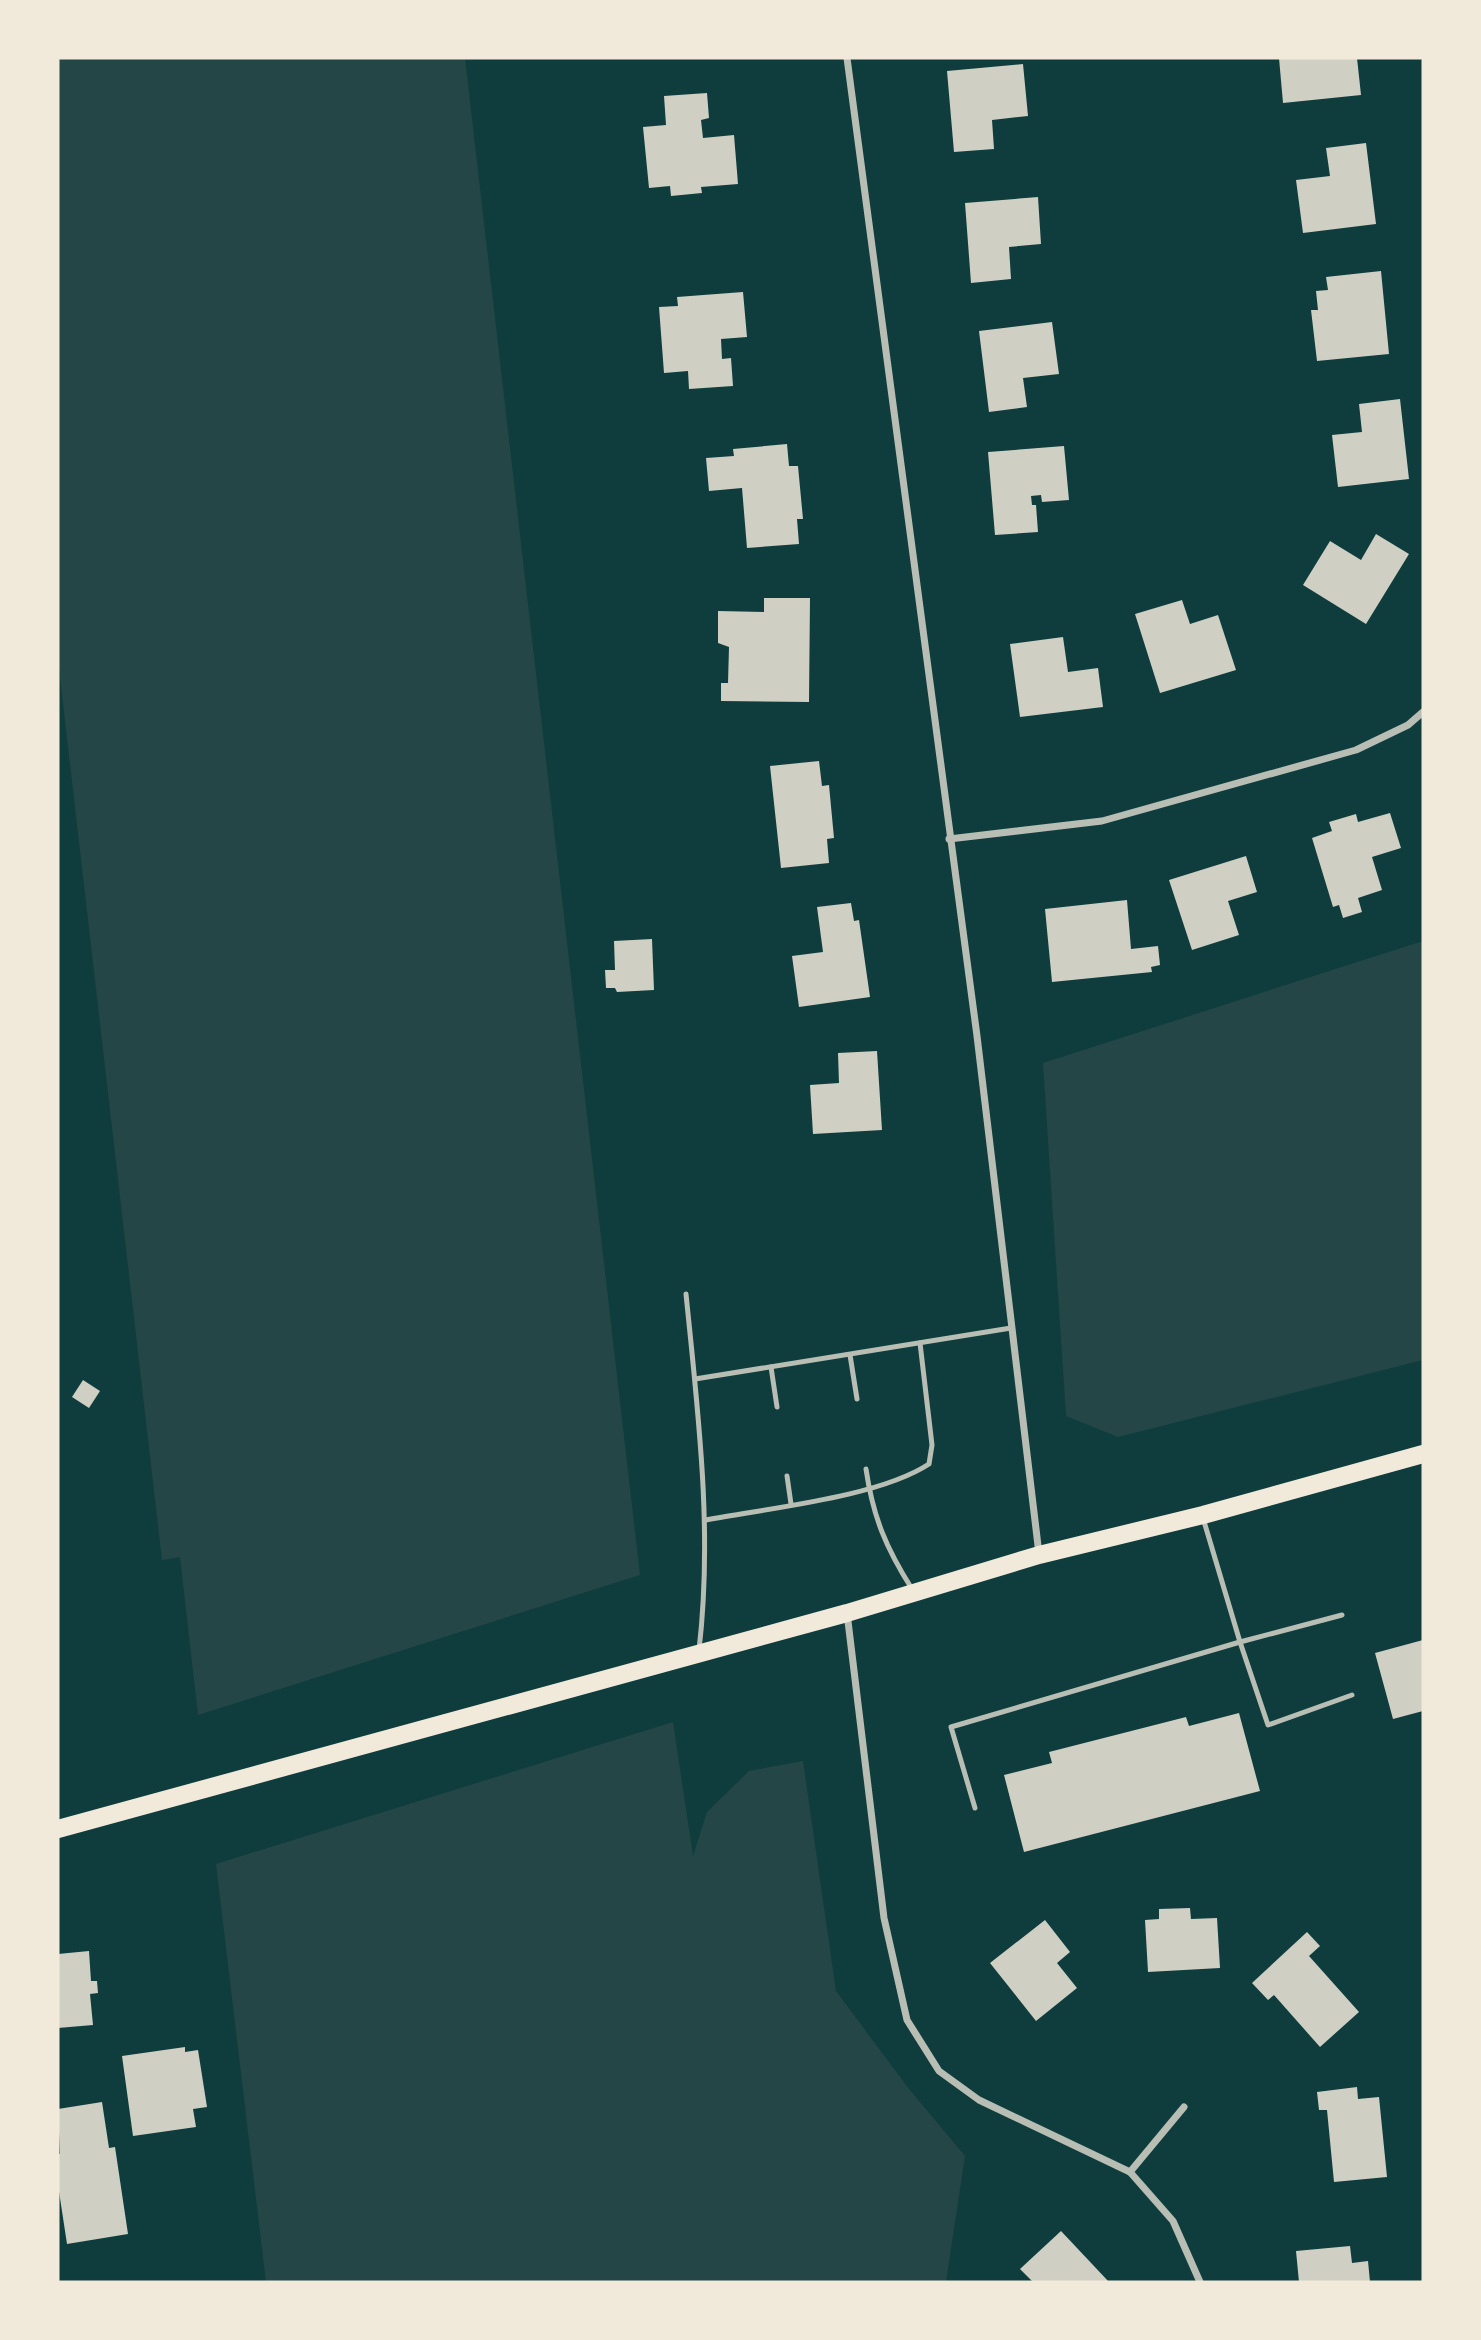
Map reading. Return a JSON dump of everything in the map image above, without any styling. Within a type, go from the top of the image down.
[{"type":"main road","points":[[58,1829],[847,1613],[1039,1555],[1203,1515],[1423,1454]]},
{"type":"street","points":[[847,58],[977,1036],[1039,1555]]},
{"type":"street","points":[[949,839],[1102,821],[1356,750],[1408,725],[1423,712]]},
{"type":"street","points":[[847,1613],[884,1918],[907,2020],[939,2071],[979,2100],[1130,2172],[1173,2221],[1200,2282]]},
{"type":"street","points":[[1130,2172],[1184,2107]]},
{"type":"lane","points":[[686,1294],[706,1520],[705,1603],[699,1652]]},
{"type":"lane","points":[[695,1379],[1011,1328]]},
{"type":"lane","points":[[706,1520],[869,1489],[909,1477],[929,1464],[932,1445],[920,1343]]},
{"type":"lane","points":[[850,1355],[856,1399]]},
{"type":"lane","points":[[771,1367],[777,1407]]},
{"type":"lane","points":[[866,1469],[877,1523],[888,1551],[914,1592]]},
{"type":"lane","points":[[787,1476],[791,1504]]},
{"type":"lane","points":[[1203,1515],[1240,1642],[1268,1725],[1352,1695]]},
{"type":"lane","points":[[975,1808],[951,1727],[1240,1642],[1342,1615]]},
{"type":"shaded area","points":[[58,58],[465,58],[640,1575],[198,1715],[180,1557],[162,1560],[58,660]]},
{"type":"shaded area","points":[[1423,941],[1423,1360],[1118,1437],[1066,1416],[1043,1063]]},
{"type":"shaded area","points":[[673,1722],[693,1856],[707,1812],[749,1771],[803,1761],[836,1991],[909,2089],[965,2156],[946,2282],[266,2282],[216,1864]]},
{"type":"building","points":[[1279,58],[1357,58],[1361,95],[1283,103]]},
{"type":"building","points":[[1023,64],[1028,116],[992,120],[994,149],[954,152],[947,71]]},
{"type":"building","points":[[707,93],[709,118],[701,120],[703,138],[734,135],[738,184],[701,187],[702,193],[671,196],[670,186],[649,188],[643,127],[666,125],[664,96]]},
{"type":"building","points":[[1366,143],[1376,224],[1303,233],[1296,180],[1330,176],[1326,148]]},
{"type":"building","points":[[1038,197],[1041,244],[1009,247],[1011,279],[971,283],[965,203]]},
{"type":"building","points":[[1381,271],[1389,354],[1317,361],[1311,310],[1318,310],[1316,291],[1328,290],[1326,277]]},
{"type":"building","points":[[743,292],[747,337],[721,339],[722,359],[731,358],[733,386],[689,389],[688,371],[664,373],[659,307],[678,306],[677,297]]},
{"type":"building","points":[[1052,322],[1059,374],[1023,378],[1027,407],[989,412],[979,331]]},
{"type":"building","points":[[1400,399],[1409,479],[1338,487],[1332,435],[1362,432],[1359,404]]},
{"type":"building","points":[[787,444],[789,466],[798,466],[803,519],[797,519],[799,544],[747,548],[742,488],[709,491],[706,458],[734,456],[733,449]]},
{"type":"building","points":[[1064,446],[1069,500],[1042,502],[1041,495],[1031,496],[1032,505],[1036,505],[1038,532],[995,535],[988,452]]},
{"type":"building","points":[[1376,534],[1409,554],[1366,624],[1303,585],[1330,541],[1361,560]]},
{"type":"building","points":[[764,598],[810,598],[809,702],[721,701],[721,683],[728,683],[729,647],[718,643],[718,611],[764,612]]},
{"type":"building","points":[[1182,600],[1190,624],[1218,615],[1236,670],[1160,693],[1135,614]]},
{"type":"building","points":[[1063,637],[1068,672],[1098,668],[1103,707],[1020,717],[1010,644]]},
{"type":"building","points":[[819,761],[822,786],[829,785],[834,838],[827,839],[829,863],[781,868],[770,766]]},
{"type":"building","points":[[1390,813],[1401,848],[1372,857],[1382,890],[1358,898],[1362,912],[1343,918],[1339,905],[1333,907],[1312,838],[1332,831],[1329,822],[1356,814],[1358,822]]},
{"type":"building","points":[[1246,856],[1257,892],[1228,901],[1239,935],[1192,950],[1169,880]]},
{"type":"building","points":[[1127,900],[1131,949],[1158,946],[1160,965],[1151,967],[1152,972],[1052,982],[1045,909]]},
{"type":"building","points":[[851,903],[854,921],[859,920],[870,997],[799,1007],[792,956],[823,952],[817,907]]},
{"type":"building","points":[[652,939],[654,990],[617,992],[615,988],[606,988],[605,970],[615,970],[614,941]]},
{"type":"building","points":[[877,1051],[882,1130],[813,1134],[810,1085],[839,1083],[838,1053]]},
{"type":"building","points":[[83,1380],[100,1391],[89,1408],[72,1397]]},
{"type":"building","points":[[1423,1640],[1423,1711],[1393,1719],[1375,1653]]},
{"type":"building","points":[[1239,1713],[1260,1791],[1024,1852],[1004,1775],[1052,1763],[1049,1752],[1186,1717],[1189,1726]]},
{"type":"building","points":[[1190,1908],[1191,1919],[1217,1918],[1220,1968],[1148,1972],[1145,1920],[1159,1919],[1159,1909]]},
{"type":"building","points":[[1045,1920],[1070,1952],[1057,1963],[1077,1988],[1036,2021],[990,1963]]},
{"type":"building","points":[[1307,1932],[1320,1946],[1309,1956],[1359,2012],[1320,2047],[1274,1995],[1268,2000],[1252,1983]]},
{"type":"building","points":[[89,1951],[91,1981],[97,1981],[98,1993],[90,1994],[93,2025],[58,2028],[58,1954]]},
{"type":"building","points":[[185,2047],[185,2052],[198,2050],[207,2107],[193,2109],[196,2127],[133,2136],[122,2056]]},
{"type":"building","points":[[1357,2087],[1358,2099],[1379,2097],[1387,2177],[1334,2182],[1327,2110],[1319,2110],[1317,2092]]},
{"type":"building","points":[[102,2102],[109,2148],[115,2147],[128,2234],[67,2244],[58,2185],[58,2109]]},
{"type":"building","points":[[1061,2231],[1109,2282],[1033,2282],[1020,2269]]},
{"type":"building","points":[[1350,2246],[1352,2263],[1368,2261],[1370,2282],[1299,2282],[1296,2251]]}]
